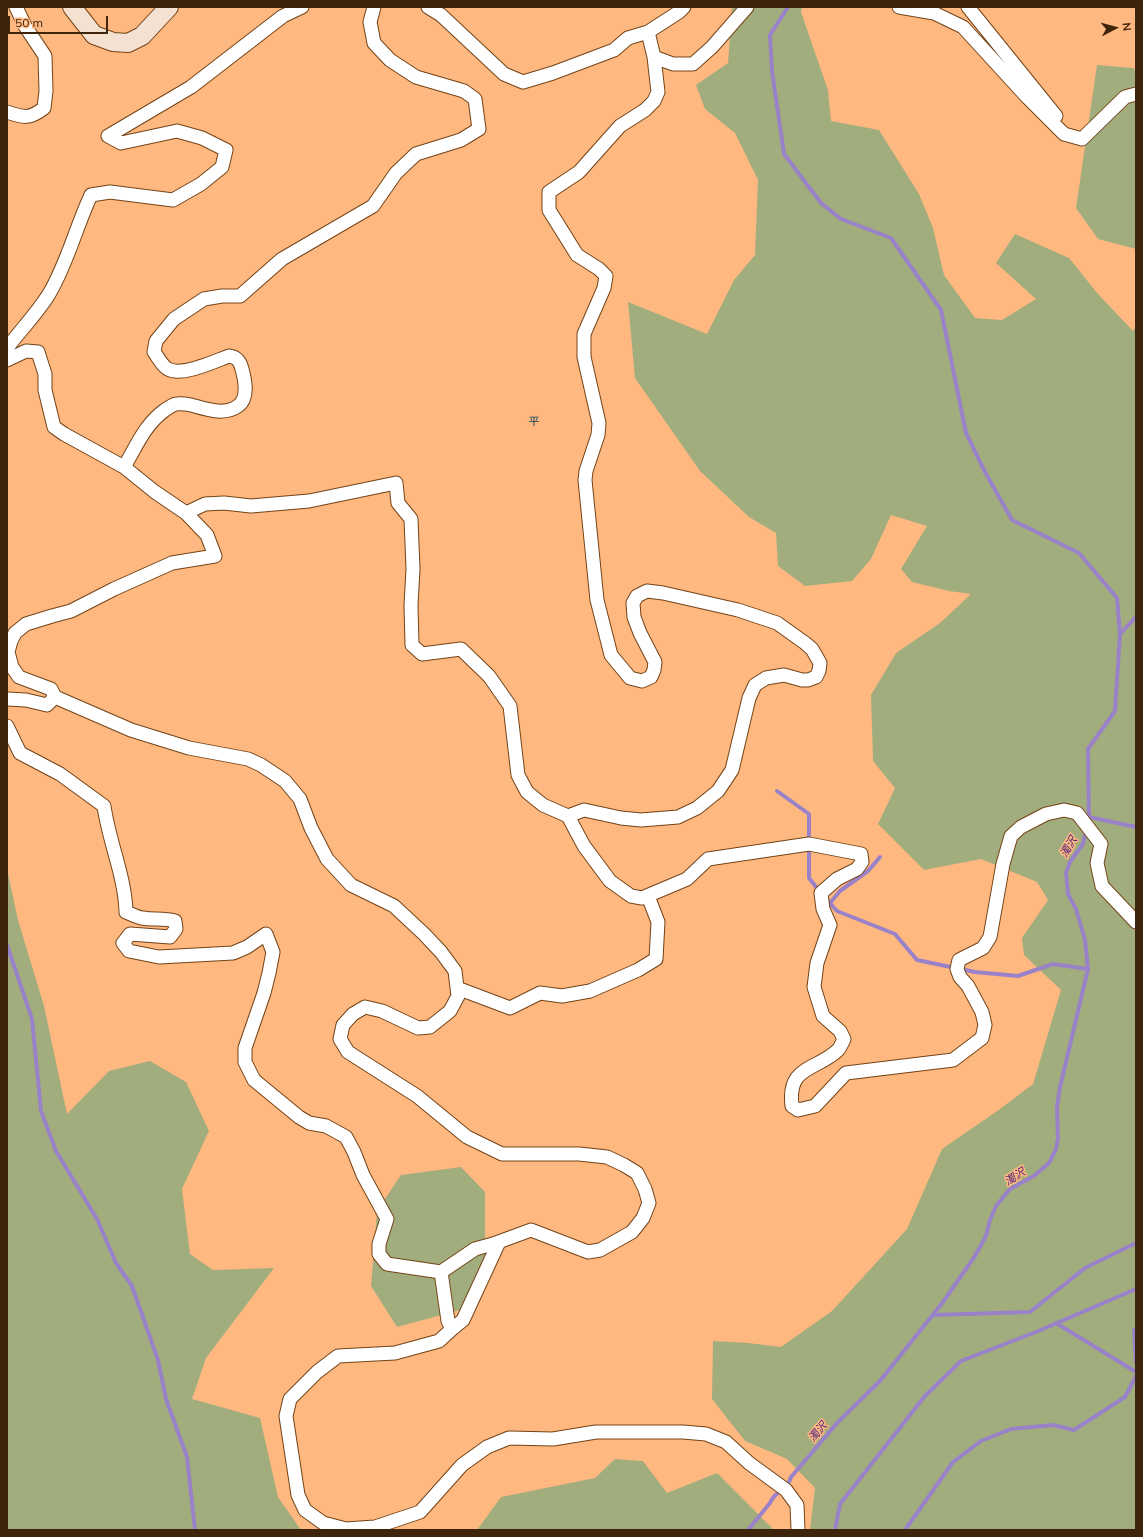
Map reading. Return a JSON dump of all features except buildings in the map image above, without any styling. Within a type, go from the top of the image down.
[{"type":"main road","points":[[72,7],[94,34],[113,42],[128,43],[142,36],[169,7]]},
{"type":"street","points":[[7,112],[20,116],[34,116],[44,108],[46,91],[45,56],[25,26],[16,7]]},
{"type":"street","points":[[7,348],[48,294],[66,258],[81,215],[91,195],[110,192],[172,200],[201,184],[222,167],[226,150],[202,138],[177,131],[121,143],[108,136],[191,87],[283,16],[302,7]]},
{"type":"street","points":[[124,467],[150,423],[165,410],[176,404],[183,404],[222,412],[232,410],[240,405],[245,398],[245,380],[241,362],[235,357],[228,356],[189,370],[179,372],[168,369],[161,362],[154,352],[156,341],[174,319],[204,300],[222,296],[240,296],[282,259],[373,206],[396,173],[416,154],[461,140],[479,129],[475,100],[464,91],[416,76],[390,60],[374,43],[370,22],[374,7]]},
{"type":"street","points":[[428,7],[441,15],[504,74],[523,82],[553,73],[614,50],[628,38],[648,32],[680,12],[684,7]]},
{"type":"street","points":[[654,57],[673,64],[693,64],[712,47],[747,7]]},
{"type":"street","points":[[899,7],[934,14],[964,27],[1028,98],[1064,134],[1082,139],[1125,97],[1136,94]]},
{"type":"street","points":[[968,7],[1072,136]]},
{"type":"street","points":[[568,816],[584,810],[621,818],[641,820],[678,817],[697,808],[718,791],[732,770],[748,698],[755,685],[766,678],[784,675],[802,680],[808,680],[816,677],[819,671],[820,663],[812,649],[777,624],[738,610],[663,593],[647,591],[638,596],[633,603],[634,617],[640,633],[655,662],[651,677],[642,681],[630,678],[611,655],[597,600],[585,480],[586,471],[598,435],[599,423],[584,357],[584,334],[604,288],[606,276],[599,269],[577,255],[549,210],[549,192],[579,172],[620,126],[645,110],[654,101],[658,92],[654,57],[648,32]]},
{"type":"street","points":[[7,360],[26,351],[38,352],[45,374],[45,390],[54,427],[124,467],[186,514],[207,534],[215,556],[172,563],[114,589],[71,611],[26,624],[15,633],[8,652],[12,667],[19,677],[51,689],[55,697],[131,730],[189,748],[248,759],[261,765],[285,781],[300,799],[311,828],[327,859],[351,885],[394,906],[441,952],[455,971],[458,996],[450,1011],[430,1027],[418,1028],[382,1011],[365,1007],[353,1014],[343,1025],[340,1039],[348,1052],[417,1096],[467,1137],[502,1154],[579,1154],[606,1157],[637,1173],[645,1189],[649,1203],[643,1218],[632,1232],[600,1250],[588,1252],[531,1230],[475,1249],[441,1272],[387,1264],[379,1254],[379,1244],[387,1218],[363,1175],[346,1137],[326,1126],[309,1123],[288,1109],[276,1096],[254,1080],[245,1062],[245,1048],[264,993],[269,973],[272,952],[266,934],[247,947],[234,953],[159,957],[129,951],[123,943],[130,934],[170,937],[176,929],[175,921],[165,918],[141,918],[126,912],[121,875],[106,826],[104,806],[60,774],[20,753],[7,726]]},
{"type":"street","points":[[186,514],[205,504],[224,503],[251,506],[309,501],[396,484],[398,503],[412,519],[412,645],[422,654],[461,649],[489,676],[510,706],[518,775],[527,792],[543,804],[568,816],[584,846],[610,881],[631,896],[642,898],[687,879],[708,860],[809,844],[861,854],[862,862],[857,869],[837,879],[822,893],[823,909],[830,925],[817,963],[814,987],[823,1016],[840,1032],[844,1040],[838,1050],[808,1069],[793,1083],[791,1098],[792,1106],[798,1110],[815,1106],[846,1073],[952,1060],[982,1038],[985,1026],[982,1012],[968,986],[960,977],[957,969],[959,960],[983,948],[990,937],[1003,864],[1011,836],[1021,827],[1046,814],[1064,810],[1078,813],[1101,844],[1097,863],[1102,886],[1136,922]]},
{"type":"street","points":[[7,698],[26,700],[47,705],[55,697]]},
{"type":"street","points":[[457,988],[510,1008],[540,992],[562,996],[590,991],[638,970],[656,959],[658,922],[648,896]]},
{"type":"street","points":[[499,1242],[463,1320],[439,1341],[395,1353],[338,1356],[317,1372],[290,1399],[286,1416],[298,1495],[305,1510],[323,1523],[346,1529],[375,1527],[420,1512],[462,1466],[487,1446],[509,1438],[553,1439],[596,1432],[683,1432],[706,1434],[726,1442],[749,1463],[786,1490],[798,1505],[798,1530]]},
{"type":"street","points":[[441,1272],[448,1321],[452,1329]]},
{"type":"green space","points":[[732,7],[802,7],[801,12],[828,90],[831,121],[879,130],[919,194],[933,228],[944,275],[975,318],[1002,320],[1036,299],[996,263],[1015,234],[1069,258],[1098,294],[1133,331],[1136,326],[1136,1530],[810,1530],[815,1488],[787,1459],[745,1441],[712,1399],[713,1341],[781,1347],[832,1311],[907,1229],[942,1149],[1033,1084],[1061,990],[1024,955],[1022,938],[1048,900],[1037,882],[981,859],[924,870],[878,824],[895,788],[873,761],[871,695],[896,653],[940,623],[971,594],[949,591],[912,582],[901,569],[927,526],[891,515],[871,559],[852,581],[805,586],[778,566],[776,533],[749,517],[700,471],[635,378],[628,302],[707,334],[734,280],[755,255],[758,180],[735,133],[705,109],[696,85],[728,63]]},
{"type":"green space","points":[[1097,65],[1133,68],[1136,71],[1136,249],[1098,239],[1076,208]]},
{"type":"green space","points":[[7,869],[18,920],[44,1006],[67,1114],[109,1071],[150,1061],[186,1082],[209,1131],[182,1189],[190,1254],[213,1270],[274,1268],[206,1358],[192,1399],[260,1418],[278,1497],[301,1530],[7,1530]]},
{"type":"green space","points":[[461,1167],[485,1192],[485,1283],[460,1310],[397,1327],[371,1286],[377,1211],[401,1175]]},
{"type":"green space","points":[[615,1459],[643,1461],[667,1493],[717,1473],[774,1530],[477,1530],[501,1497],[595,1478]]},
{"type":"waterway","points":[[788,7],[770,35],[772,71],[784,154],[821,203],[841,219],[891,238],[941,310],[966,433],[985,472],[1012,520],[1079,553],[1117,598],[1120,634]]},
{"type":"waterway","points":[[1089,817],[1088,749],[1115,711],[1120,634],[1136,617]]},
{"type":"waterway","points":[[777,791],[809,814],[809,878],[820,892]]},
{"type":"waterway","name":"濁沢","points":[[1088,823],[1089,817],[1136,827]]},
{"type":"waterway","name":"濁沢","points":[[748,1530],[772,1499],[787,1485],[791,1477],[838,1422],[880,1381],[943,1302],[975,1256],[986,1236],[990,1220],[996,1206],[1010,1189],[1034,1176],[1049,1163],[1056,1149],[1058,1139],[1057,1107],[1060,1087],[1088,969],[1085,940],[1076,909],[1068,894],[1066,873],[1070,862],[1083,844],[1086,830]]},
{"type":"waterway","points":[[830,903],[840,891],[868,871],[880,857]]},
{"type":"waterway","points":[[826,899],[837,911],[895,934],[917,960],[975,972],[1018,976],[1053,964],[1088,969]]},
{"type":"waterway","points":[[7,945],[32,1019],[41,1111],[56,1151],[97,1219],[116,1263],[132,1286],[158,1360],[166,1399],[187,1457],[195,1530]]},
{"type":"waterway","points":[[933,1315],[1030,1312],[1085,1268],[1136,1243]]},
{"type":"waterway","points":[[835,1530],[840,1504],[925,1396],[961,1361],[1036,1332],[1136,1289]]},
{"type":"waterway","points":[[1056,1323],[1136,1372]]},
{"type":"waterway","points":[[1136,1330],[1134,1330],[1136,1363]]},
{"type":"waterway","points":[[905,1530],[953,1462],[981,1441],[1011,1429],[1053,1425],[1074,1430],[1125,1397],[1136,1376]]},
{"type":"district","name":"平","points":[[534,422]]}]
